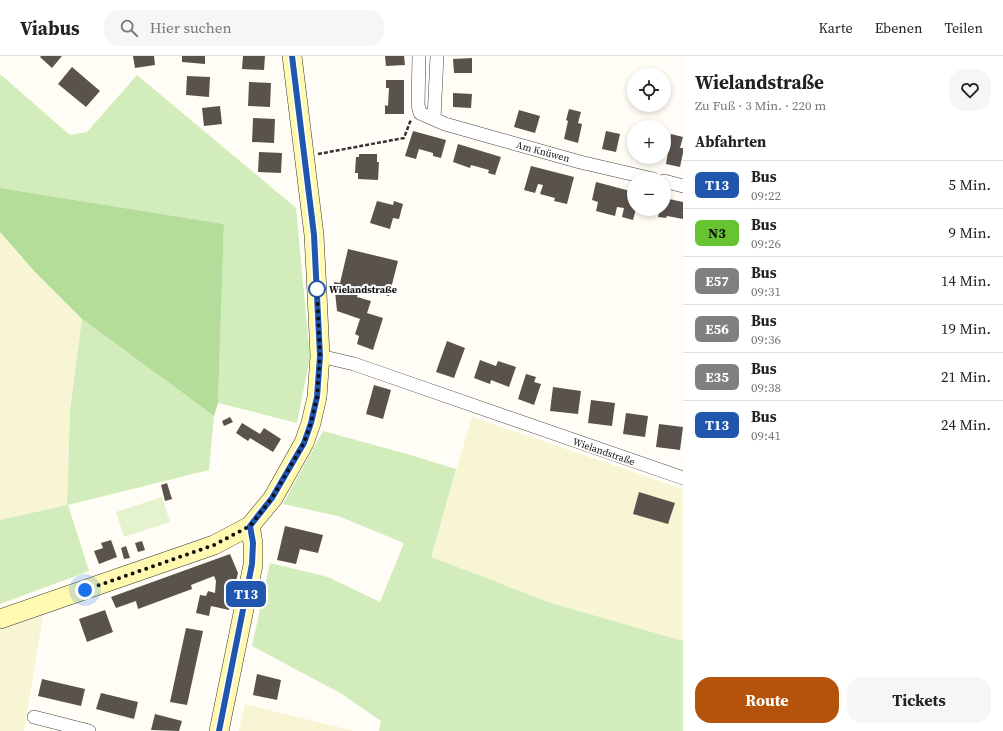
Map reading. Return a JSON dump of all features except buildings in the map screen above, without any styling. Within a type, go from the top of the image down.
[{"type":"street","points":[[0,619],[214,545],[250,526],[272,498],[304,443],[311,423],[317,397],[320,356],[314,235],[292,56]]},
{"type":"street","points":[[419,56],[418,105],[420,113]]},
{"type":"street","points":[[434,119],[437,56]]},
{"type":"street","name":"Am Knüwen","points":[[420,113],[445,124],[580,162],[627,173]]},
{"type":"street","points":[[671,183],[683,186]]},
{"type":"street","name":"Wielandstraße","points":[[320,356],[354,364],[683,478]]},
{"type":"street","points":[[219,731],[252,564],[253,543],[250,526]]},
{"type":"street","points":[[34,717],[89,731]]},
{"type":"path","points":[[304,156],[404,138],[410,122],[420,113]]},
{"type":"shaded area","points":[[0,232],[35,272],[82,319],[70,411],[67,505],[0,520]]},
{"type":"shaded area","points":[[472,417],[683,489],[683,641],[551,603],[430,557]]},
{"type":"shaded area","points":[[43,615],[24,731],[0,731],[0,630]]},
{"type":"shaded area","points":[[245,704],[354,731],[239,731]]},
{"type":"green space","points":[[0,74],[70,135],[87,132],[137,75],[296,208],[310,357],[297,423],[218,403],[224,224],[0,188]]},
{"type":"green space","points":[[0,188],[224,224],[218,403],[214,416],[82,319],[35,272],[0,232]]},
{"type":"green space","points":[[82,319],[214,416],[209,470],[68,505],[89,571],[0,604],[0,520],[67,505],[70,411]]},
{"type":"green space","points":[[323,431],[456,469],[431,557],[551,603],[683,641],[683,731],[379,731],[381,721],[342,694],[252,646],[270,563],[328,577],[380,602],[404,543],[338,516],[283,504]]},
{"type":"green space","points":[[162,497],[170,522],[124,537],[116,512]]},
{"type":"bus line","name":"T13","points":[[219,731],[252,564],[253,543],[250,526],[272,498],[304,443],[311,423],[317,397],[320,356],[316,260],[292,56]]},
{"type":"place","name":"Wielandstraße","points":[[317,289]]},
{"type":"route","points":[[85,590],[214,545],[250,526],[272,498],[304,443],[311,423],[317,397],[320,356],[317,289]]}]
